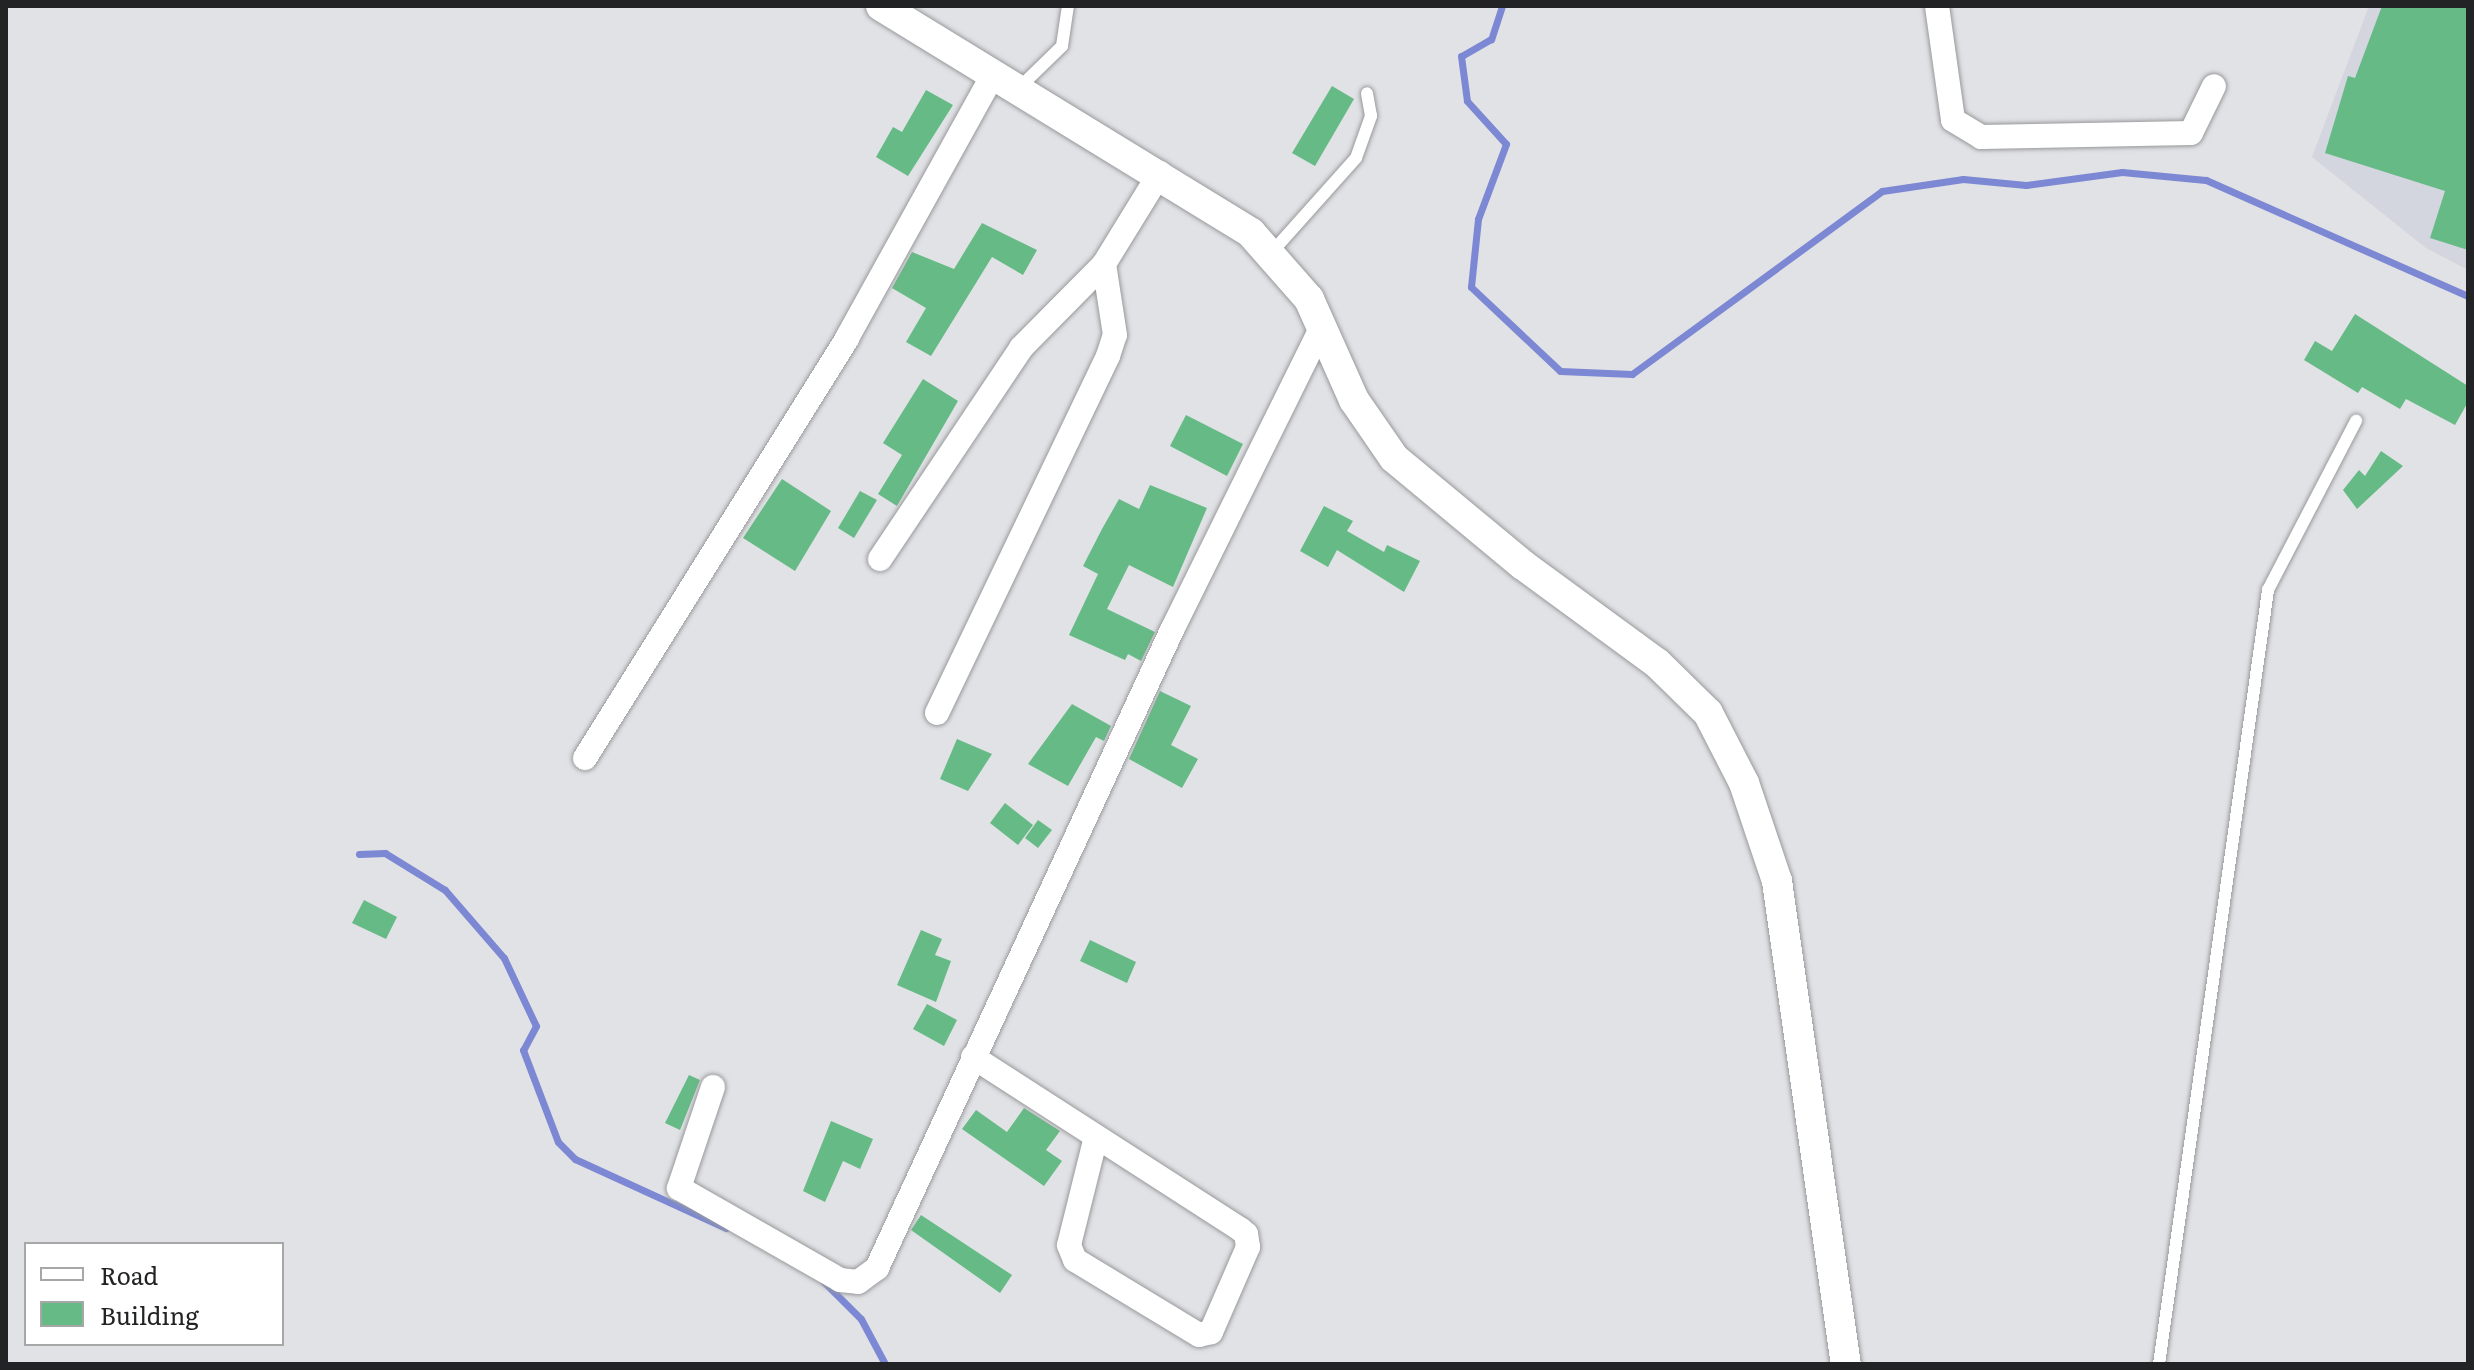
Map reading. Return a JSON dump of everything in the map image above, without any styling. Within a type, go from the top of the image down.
[{"type":"street","points":[[881,6],[1160,173],[1272,252],[1323,324],[1354,400],[1394,458],[1523,565],[1657,663],[1708,713],[1728,746],[1765,844],[1787,931],[1846,1364]]},
{"type":"street","points":[[1937,6],[1953,120],[1981,137],[2191,133],[2214,86]]},
{"type":"street","points":[[585,758],[847,338],[994,73]]},
{"type":"street","points":[[880,559],[1021,348],[1104,264],[1160,173]]},
{"type":"street","points":[[937,713],[1108,356],[1115,335],[1104,264]]},
{"type":"street","points":[[713,1087],[679,1188],[840,1280],[858,1282],[877,1268],[973,1057],[1323,324]]},
{"type":"street","points":[[973,1057],[1246,1234],[1248,1247],[1211,1332],[1199,1335],[1075,1260],[1069,1245],[1096,1137]]},
{"type":"lane","points":[[1019,88],[1062,46],[1068,6]]},
{"type":"lane","points":[[1272,252],[1356,158],[1371,116],[1367,93]]},
{"type":"lane","points":[[2159,1364],[2268,590],[2356,421]]},
{"type":"shaded area","points":[[2369,6],[2468,6],[2468,270],[2426,248],[2312,157]]},
{"type":"building","points":[[2382,6],[2468,6],[2468,250],[2430,238],[2445,191],[2325,153],[2348,76],[2355,78]]},
{"type":"building","points":[[1332,86],[1354,99],[1315,166],[1292,153]]},
{"type":"building","points":[[926,90],[953,105],[908,176],[876,157],[893,127],[902,132]]},
{"type":"building","points":[[982,223],[1037,250],[1023,275],[992,257],[931,356],[906,342],[926,308],[892,288],[912,252],[954,269]]},
{"type":"building","points":[[2355,314],[2468,386],[2468,402],[2455,425],[2406,399],[2400,409],[2362,387],[2358,393],[2304,360],[2315,341],[2332,351]]},
{"type":"building","points":[[923,379],[958,401],[897,506],[878,494],[902,455],[883,443]]},
{"type":"building","points":[[1186,415],[1243,444],[1227,476],[1170,446]]},
{"type":"building","points":[[2381,451],[2403,466],[2357,509],[2343,490],[2359,470],[2365,476]]},
{"type":"building","points":[[782,479],[831,511],[795,571],[743,538]]},
{"type":"building","points":[[1150,485],[1207,508],[1173,587],[1129,565],[1107,609],[1155,632],[1141,661],[1128,654],[1125,660],[1069,635],[1098,574],[1083,566],[1102,529],[1119,499],[1139,509]]},
{"type":"building","points":[[860,491],[877,500],[854,538],[838,528]]},
{"type":"building","points":[[1324,506],[1353,521],[1347,531],[1384,552],[1387,545],[1420,561],[1404,592],[1337,550],[1328,567],[1300,551]]},
{"type":"building","points":[[1160,691],[1191,706],[1171,745],[1198,759],[1182,788],[1129,759]]},
{"type":"building","points":[[1072,704],[1111,726],[1104,741],[1096,737],[1068,786],[1028,764]]},
{"type":"building","points":[[957,739],[992,754],[968,791],[940,779]]},
{"type":"building","points":[[1005,803],[1033,825],[1018,845],[990,823]]},
{"type":"building","points":[[1038,820],[1052,830],[1038,848],[1025,838]]},
{"type":"building","points":[[364,900],[397,917],[386,939],[352,923]]},
{"type":"building","points":[[921,930],[942,939],[935,955],[951,961],[936,1002],[897,985]]},
{"type":"building","points":[[1090,940],[1136,962],[1127,983],[1080,961]]},
{"type":"building","points":[[927,1004],[957,1020],[944,1046],[913,1029]]},
{"type":"building","points":[[689,1075],[700,1080],[680,1130],[665,1123]]},
{"type":"building","points":[[1024,1108],[1060,1131],[1046,1150],[1062,1161],[1044,1186],[962,1129],[976,1110],[1007,1132]]},
{"type":"building","points":[[831,1121],[873,1139],[860,1169],[843,1161],[825,1202],[803,1191]]},
{"type":"building","points":[[921,1215],[1012,1275],[1000,1293],[911,1230]]},
{"type":"waterway","points":[[1502,6],[1491,39],[1461,56],[1467,101],[1506,144],[1478,219],[1471,287],[1560,371],[1632,374],[1882,191],[1963,179],[2026,185],[2122,172],[2206,180],[2468,296]]},
{"type":"waterway","points":[[359,854],[385,853],[445,890],[504,958],[536,1026],[523,1050],[558,1142],[575,1159],[726,1228]]},
{"type":"waterway","points":[[824,1282],[861,1319],[885,1364]]}]
